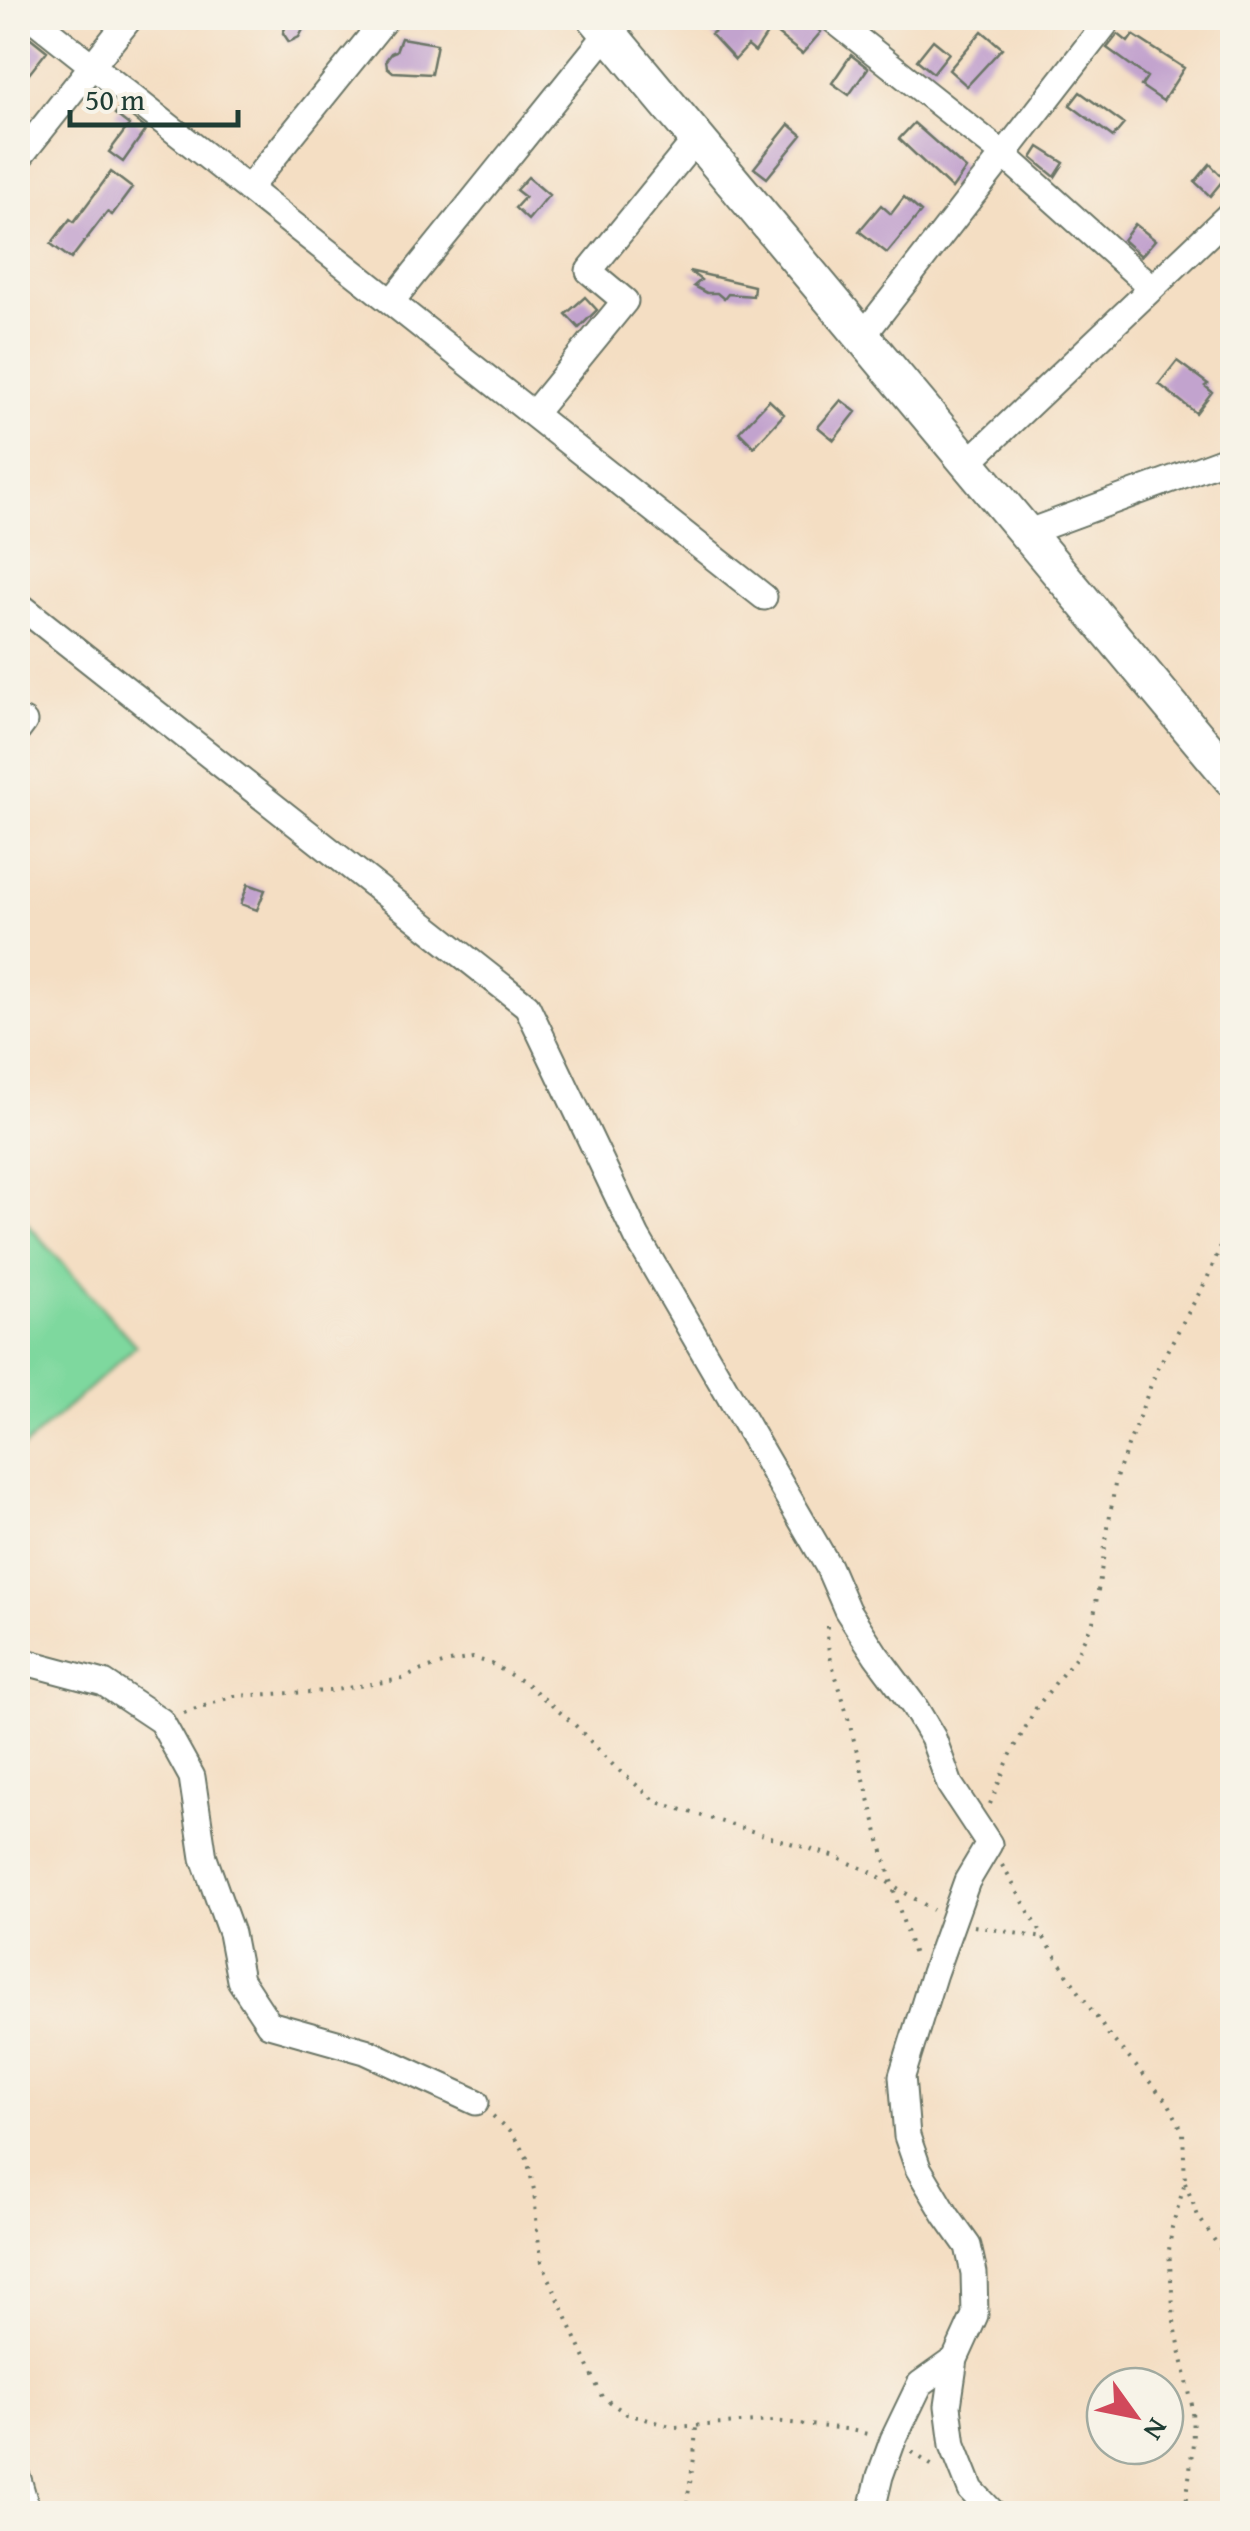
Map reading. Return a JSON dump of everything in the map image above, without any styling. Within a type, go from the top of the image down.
[{"type":"main road","points":[[608,22],[697,138],[1232,780]]},
{"type":"street","points":[[32,18],[764,597]]},
{"type":"street","points":[[18,159],[130,18]]},
{"type":"street","points":[[248,189],[386,18]]},
{"type":"street","points":[[862,337],[1110,18]]},
{"type":"street","points":[[391,302],[608,22]]},
{"type":"street","points":[[845,22],[1004,155],[1152,288]]},
{"type":"street","points":[[533,414],[626,301],[589,271],[697,138]]},
{"type":"street","points":[[968,463],[1232,212]]},
{"type":"street","points":[[1026,533],[1232,458]]},
{"type":"street","points":[[18,604],[527,1006],[636,1237],[828,1566],[847,1610],[914,1706],[933,1738],[950,1785],[990,1844],[968,1881],[927,1993],[902,2076],[902,2100],[907,2136],[918,2168],[968,2246],[974,2274],[974,2315],[954,2360],[948,2406],[953,2445],[971,2490],[994,2514]]},
{"type":"street","points":[[18,1660],[104,1684],[161,1721],[192,1777],[204,1858],[231,1933],[240,1980],[270,2024],[365,2051],[476,2102]]},
{"type":"street","points":[[872,2514],[893,2440],[920,2384],[954,2360]]},
{"type":"street","points":[[18,2479],[28,2514]]},
{"type":"path","points":[[1185,2514],[1193,2444],[1192,2405],[1174,2322],[1169,2250],[1185,2183],[1183,2132],[1169,2104],[1108,2034],[1044,1938],[990,1844],[990,1803],[1036,1708],[1074,1659],[1093,1622],[1116,1478],[1158,1369],[1224,1238],[1232,1128]]},
{"type":"path","points":[[827,1615],[826,1647],[845,1704],[900,1914],[927,1993]]},
{"type":"path","points":[[161,1721],[234,1696],[330,1691],[402,1679],[473,1658],[490,1662],[528,1685],[657,1802],[836,1857],[872,1873],[954,1923],[1044,1938]]},
{"type":"path","points":[[476,2102],[513,2135],[527,2158],[542,2262],[602,2397],[627,2414],[674,2427],[773,2421],[846,2429],[893,2440],[971,2490]]},
{"type":"path","points":[[1185,2183],[1198,2216],[1232,2266]]},
{"type":"path","points":[[685,2514],[696,2426]]},
{"type":"green space","points":[[18,1213],[136,1346],[18,1452]]},
{"type":"building","points":[[289,18],[309,18],[299,37],[289,42],[283,33]]},
{"type":"building","points":[[702,18],[744,18],[767,34],[755,52],[748,46],[735,60]]},
{"type":"building","points":[[786,18],[803,18],[821,32],[802,54],[775,32]]},
{"type":"building","points":[[982,31],[1002,48],[967,86],[949,70]]},
{"type":"building","points":[[1118,34],[1128,42],[1133,35],[1184,68],[1163,101],[1141,86],[1147,77],[1107,48]]},
{"type":"building","points":[[27,35],[47,51],[18,88],[18,46]]},
{"type":"building","points":[[401,38],[437,44],[431,74],[393,72],[387,67],[386,60],[396,51]]},
{"type":"building","points":[[933,40],[949,53],[933,73],[917,60]]},
{"type":"building","points":[[851,55],[868,68],[849,95],[832,83]]},
{"type":"building","points":[[1080,92],[1124,124],[1113,137],[1070,105]]},
{"type":"building","points":[[120,108],[146,129],[123,162],[109,152],[129,125],[115,114]]},
{"type":"building","points":[[914,123],[966,169],[952,189],[899,139]]},
{"type":"building","points":[[789,124],[802,135],[767,178],[754,168]]},
{"type":"building","points":[[1039,147],[1064,163],[1055,177],[1032,158]]},
{"type":"building","points":[[1210,164],[1224,179],[1210,196],[1195,182]]},
{"type":"building","points":[[111,172],[132,188],[112,215],[107,212],[71,259],[51,244],[70,219],[74,222]]},
{"type":"building","points":[[528,177],[549,195],[528,220],[515,208],[525,197],[516,190]]},
{"type":"building","points":[[904,197],[921,212],[887,253],[859,231],[881,205],[891,214]]},
{"type":"building","points":[[1135,224],[1155,240],[1141,256],[1123,240]]},
{"type":"building","points":[[689,271],[754,286],[753,296],[728,294],[724,299],[717,293],[707,293],[694,286],[701,280]]},
{"type":"building","points":[[585,297],[597,310],[579,328],[566,314]]},
{"type":"building","points":[[1177,361],[1208,384],[1205,386],[1212,392],[1196,413],[1159,384]]},
{"type":"building","points":[[769,400],[784,414],[754,447],[739,432]]},
{"type":"building","points":[[841,400],[856,412],[834,440],[818,427]]},
{"type":"building","points":[[248,884],[265,890],[257,910],[241,904]]}]
